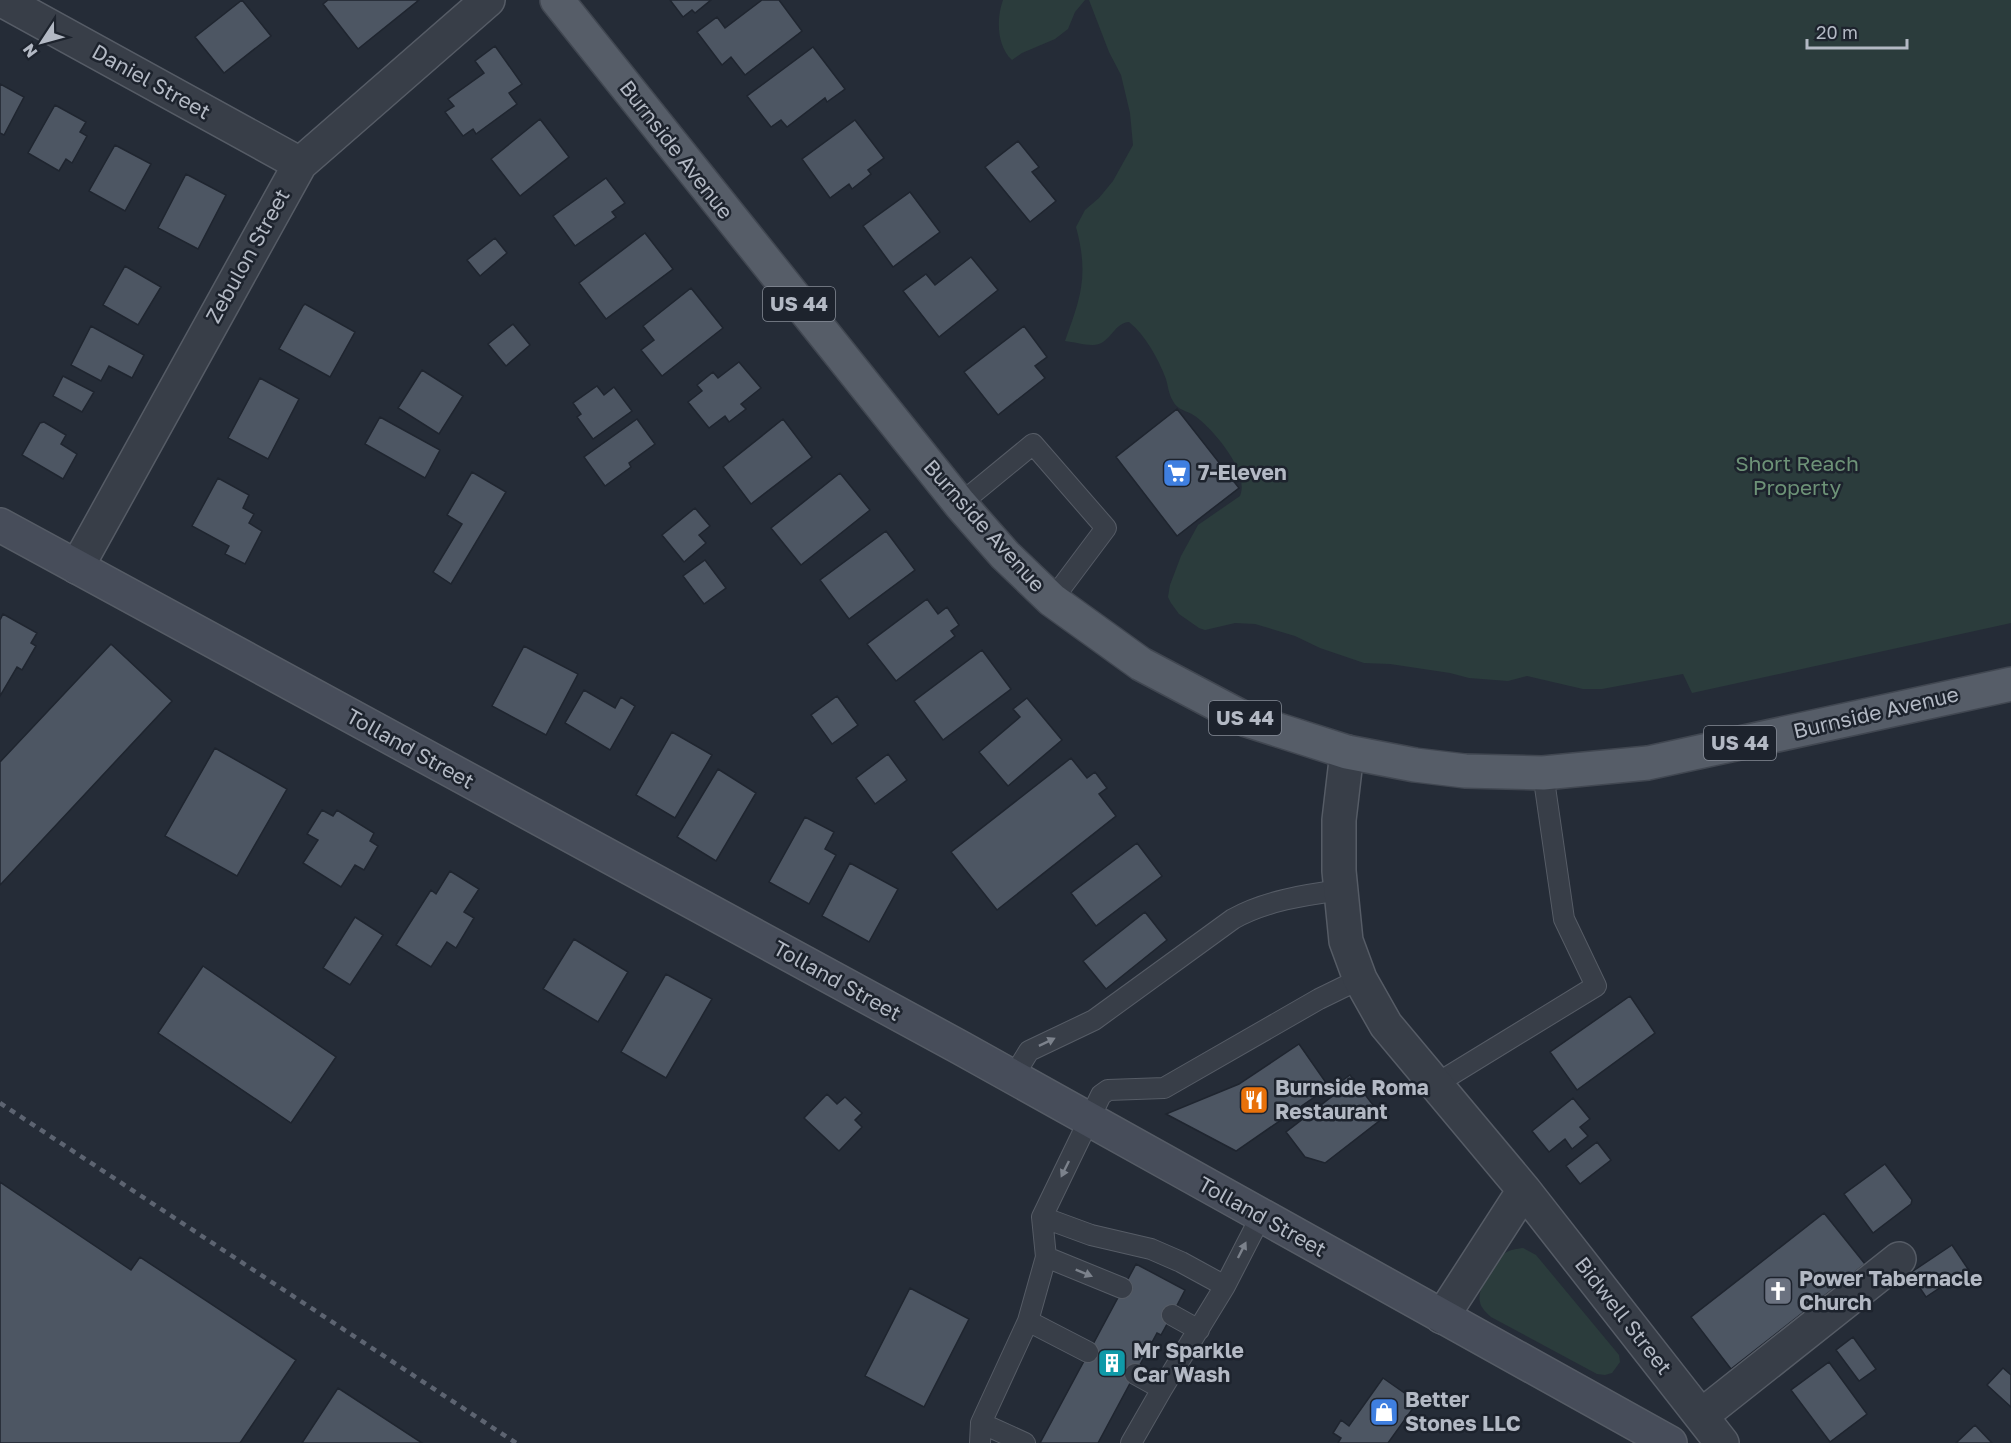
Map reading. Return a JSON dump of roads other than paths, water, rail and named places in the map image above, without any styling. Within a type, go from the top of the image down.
[{"type":"main road","name":"Burnside Avenue","points":[[556,0],[960,504],[1005,555],[1052,600],[1140,664],[1247,720],[1347,752],[1465,771],[1543,773],[1648,763],[2011,684]]},
{"type":"main road","name":"Tolland Street","points":[[0,525],[1013,1077],[1670,1443]]},
{"type":"street","name":"Daniel Street","points":[[2,0],[300,164]]},
{"type":"street","name":"Zebulon Street","points":[[77,567],[300,164],[488,0]]},
{"type":"street","name":"Bidwell Street","points":[[1347,752],[1339,820],[1341,890],[1346,940],[1360,980],[1386,1025],[1524,1190],[1722,1443]]},
{"type":"street","points":[[1442,1317],[1524,1190]]},
{"type":"street","points":[[1701,1416],[1899,1259]]},
{"type":"lane","points":[[960,504],[1033,444],[1106,528],[1052,600]]},
{"type":"lane","points":[[1436,1084],[1596,986],[1564,919],[1543,773]]},
{"type":"lane","points":[[1013,1077],[1029,1051],[1094,1020],[1246,912],[1303,895],[1341,890]]},
{"type":"lane","points":[[980,1443],[981,1423],[1028,1321],[1046,1257],[1042,1217],[1101,1095],[1108,1090],[1164,1088],[1319,999],[1360,980]]},
{"type":"lane","points":[[1131,1443],[1225,1286],[1261,1216]]},
{"type":"lane","points":[[1042,1217],[1091,1235],[1151,1249],[1225,1286]]},
{"type":"lane","points":[[1046,1257],[1122,1288]]},
{"type":"lane","points":[[1173,1315],[1199,1330]]},
{"type":"lane","points":[[1028,1321],[1088,1352]]},
{"type":"lane","points":[[1135,1374],[1162,1389]]},
{"type":"lane","points":[[981,1423],[1025,1443]]},
{"type":"railway","points":[[0,1103],[516,1443]]},
{"type":"place","name":"7-Eleven","points":[[1177,473]]},
{"type":"place","name":"Burnside Roma Restaurant","points":[[1254,1100]]},
{"type":"place","name":"Power Tabernacle Church","points":[[1778,1291]]},
{"type":"place","name":"Mr Sparkle Car Wash","points":[[1112,1363]]},
{"type":"place","name":"Better Stones LLC","points":[[1384,1412]]},
{"type":"park label","name":"Short Reach Property","points":[[1797,476]]}]
